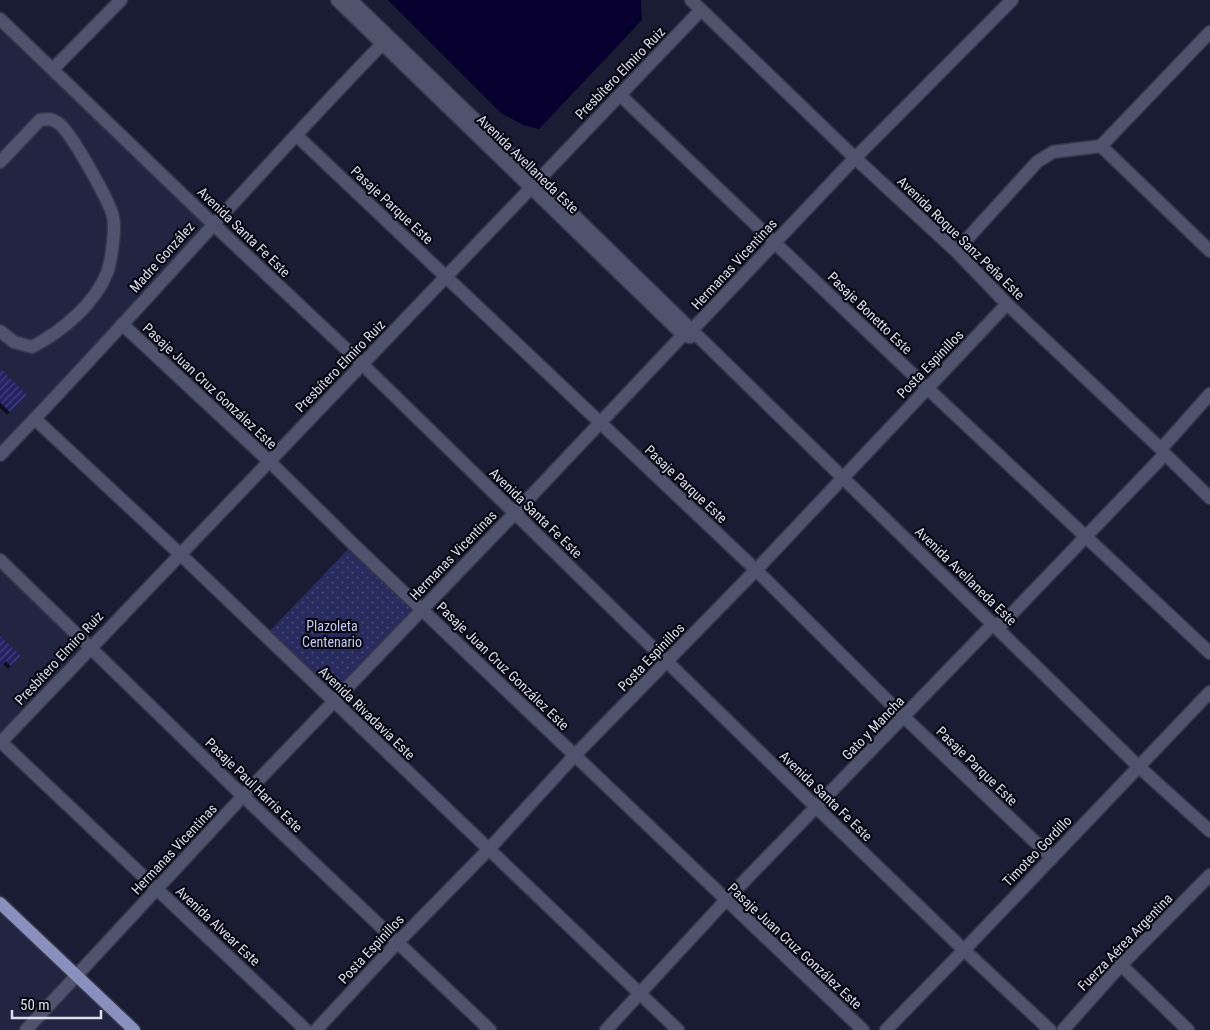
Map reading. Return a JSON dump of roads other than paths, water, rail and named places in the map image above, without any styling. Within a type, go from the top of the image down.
[{"type":"main road","points":[[0,903],[134,1030]]},
{"type":"street","points":[[53,69],[121,0]]},
{"type":"street","name":"Avenida Avellaneda Este","points":[[336,0],[386,40]]},
{"type":"street","name":"Avenida Avellaneda Este","points":[[351,0],[386,40],[687,333],[702,341],[1139,767],[1210,831]]},
{"type":"street","name":"Avenida Roque Sanz Peña Este","points":[[691,0],[855,158],[956,251],[1007,304],[1210,498]]},
{"type":"street","name":"Hermanas Vicentinas","points":[[26,1030],[243,796],[599,423],[855,158],[1012,0]]},
{"type":"street","name":"Presbítero Elmiro Ruiz","points":[[0,742],[701,10]]},
{"type":"street","name":"Avenida Santa Fe Este","points":[[0,19],[212,224],[362,364],[817,808],[1050,1030]]},
{"type":"street","points":[[956,251],[1037,162],[1053,152],[1101,146],[1210,32]]},
{"type":"street","name":"Madre González","points":[[0,455],[212,224],[386,40]]},
{"type":"street","name":"Pasaje Bonetto Este","points":[[620,95],[927,388],[1210,653]]},
{"type":"street","points":[[0,162],[40,120],[49,118],[60,123],[104,194],[113,217],[114,234],[107,273],[88,304],[48,338],[32,347],[14,342],[0,331]]},
{"type":"street","name":"Pasaje Parque Este","points":[[296,135],[756,570],[904,717],[1052,858]]},
{"type":"street","points":[[1101,146],[1210,251]]},
{"type":"street","name":"Posta Espinillos","points":[[316,1030],[575,756],[756,570],[1007,304]]},
{"type":"street","name":"Pasaje Juan Cruz González Este","points":[[122,324],[269,461],[353,544],[863,1030]]},
{"type":"street","name":"Gato y Mancha","points":[[606,1030],[726,900],[994,624],[1002,624],[1086,538],[1163,452],[1210,394]]},
{"type":"street","name":"Avenida Rivadavia Este","points":[[35,419],[180,554],[678,1030]]},
{"type":"street","name":"Pasaje Paul Harris Este","points":[[0,560],[243,796],[490,1030]]},
{"type":"street","name":"Timoteo Gordillo","points":[[886,1030],[1210,692]]},
{"type":"street","name":"Avenida Alvear Este","points":[[0,742],[306,1030]]},
{"type":"street","name":"Fuerza Aérea Argentina","points":[[1063,1030],[1122,965],[1210,875]]},
{"type":"street","points":[[1122,965],[1188,1030]]},
{"type":"park label","name":"Plazoleta Centenario","points":[[332,634]]}]
